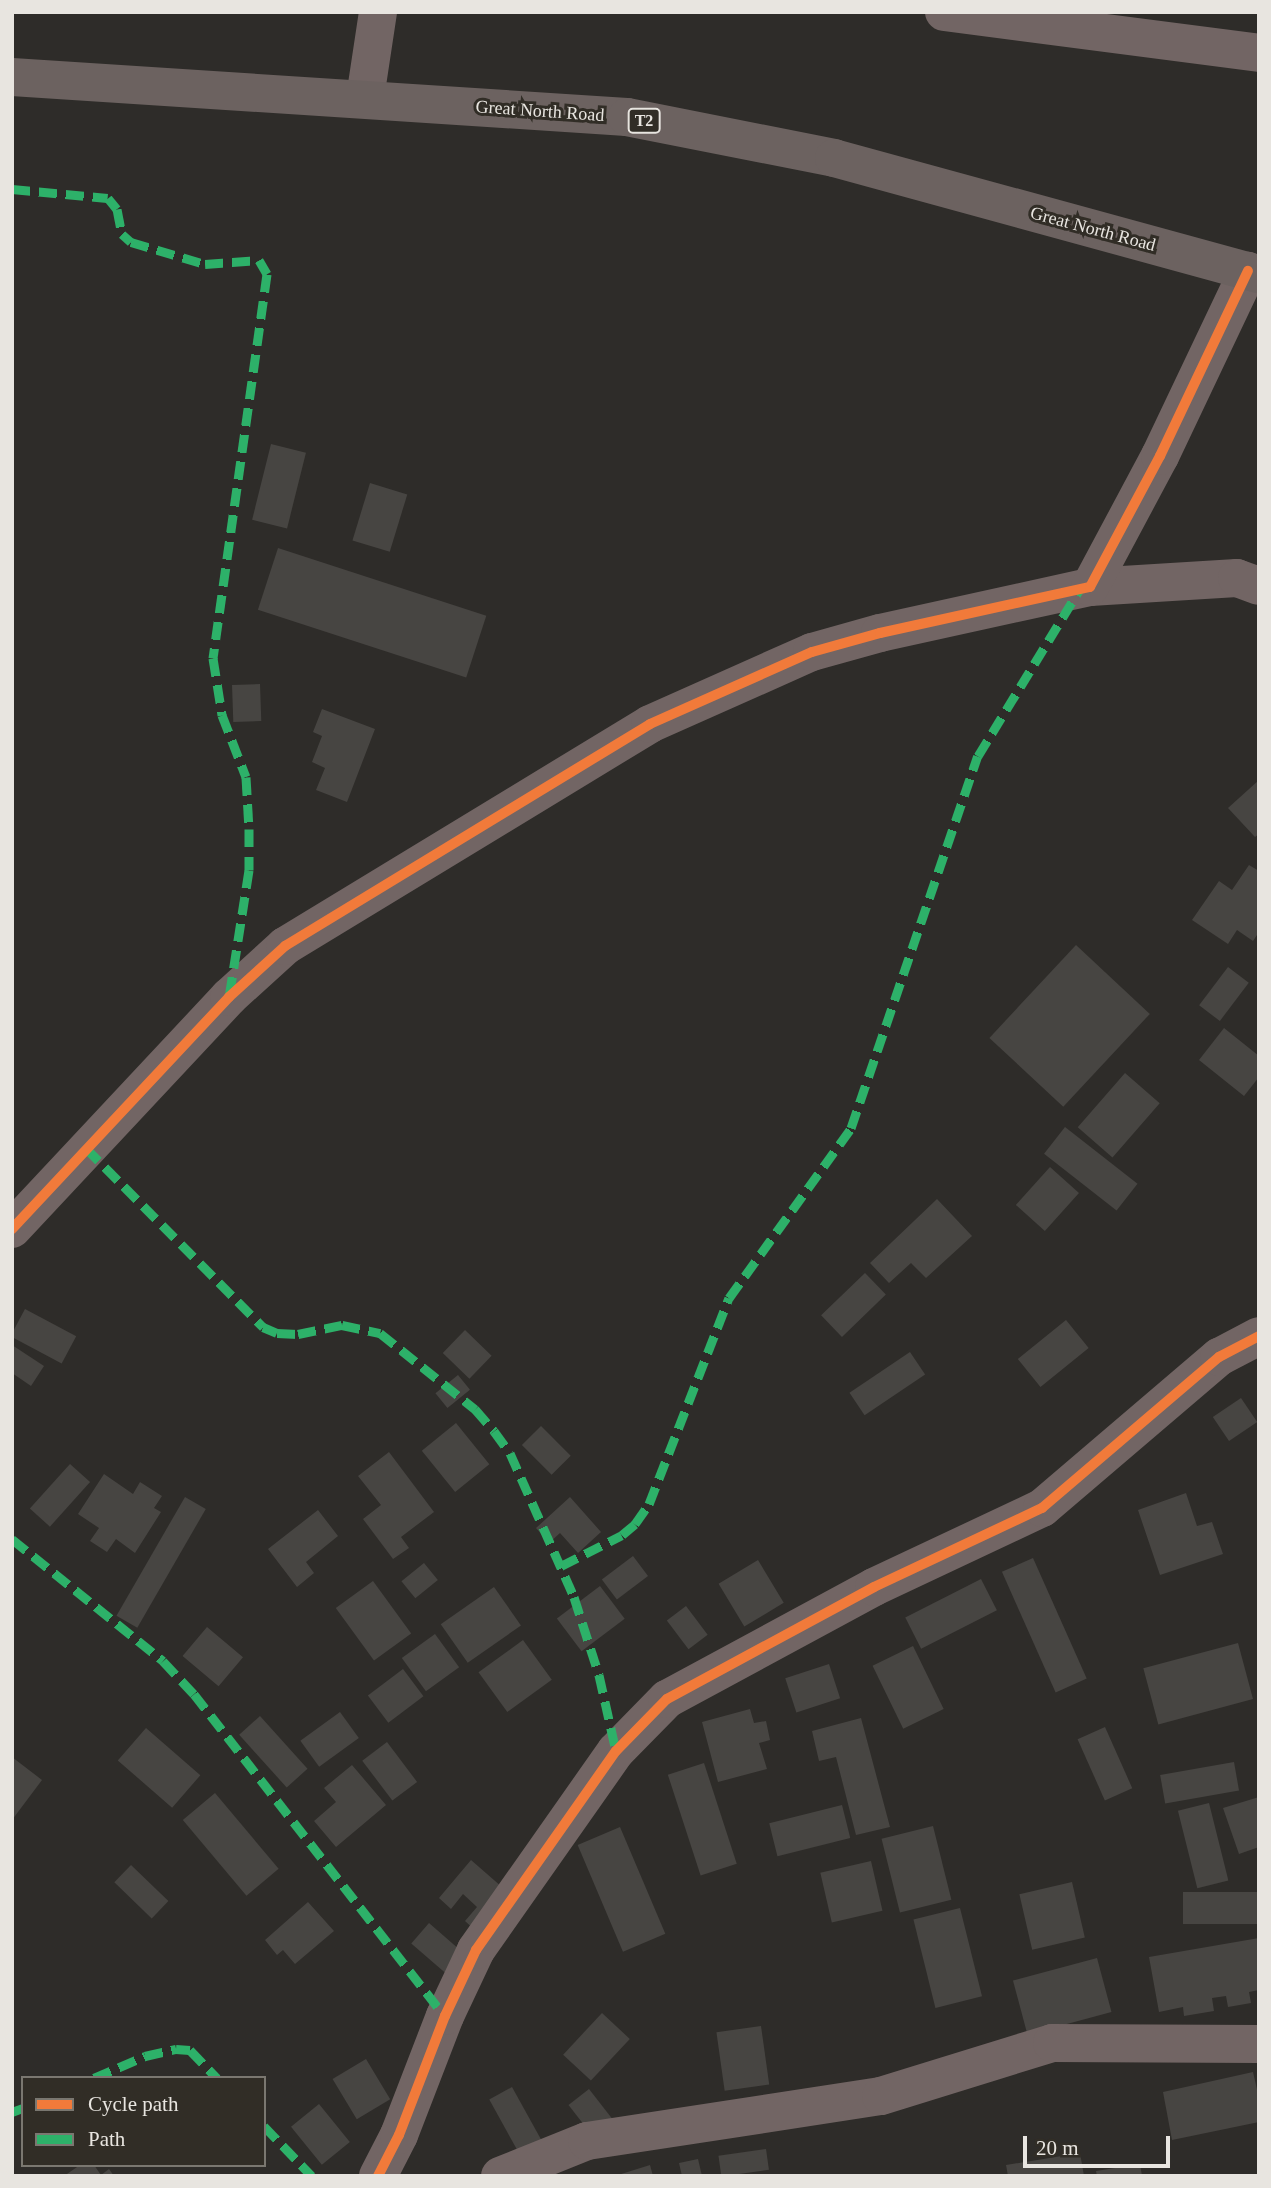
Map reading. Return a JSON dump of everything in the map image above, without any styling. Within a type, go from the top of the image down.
[{"type":"highway","name":"Great North Road","points":[[12,77],[365,98],[640,120],[834,158],[1253,272]]},
{"type":"street","points":[[365,98],[378,12]]},
{"type":"street","points":[[944,12],[1259,53]]},
{"type":"street","points":[[1090,586],[1160,456],[1253,272]]},
{"type":"street","points":[[12,1229],[229,998],[285,946],[650,724],[822,649],[1090,586],[1237,578],[1259,586]]},
{"type":"street","points":[[378,2176],[399,2135],[445,2016],[476,1950],[616,1751],[667,1699],[874,1587],[1041,1508],[1219,1357],[1259,1336]]},
{"type":"street","points":[[500,2176],[587,2141],[880,2096],[1052,2043],[1259,2044]]},
{"type":"building","points":[[271,444],[306,453],[287,528],[252,520]]},
{"type":"building","points":[[370,483],[407,494],[390,552],[352,540]]},
{"type":"building","points":[[278,548],[486,616],[466,677],[258,610]]},
{"type":"building","points":[[260,684],[261,721],[233,722],[232,685]]},
{"type":"building","points":[[322,709],[375,729],[347,802],[316,790],[325,768],[312,762],[322,736],[313,732]]},
{"type":"building","points":[[1259,780],[1259,834],[1255,837],[1228,808]]},
{"type":"building","points":[[1249,865],[1259,871],[1259,932],[1253,941],[1237,930],[1228,944],[1192,920],[1219,881],[1232,890]]},
{"type":"building","points":[[1076,945],[1150,1014],[1063,1107],[989,1038]]},
{"type":"building","points":[[1228,967],[1249,983],[1220,1021],[1199,1005]]},
{"type":"building","points":[[1224,1028],[1259,1056],[1259,1077],[1244,1096],[1199,1060]]},
{"type":"building","points":[[1125,1073],[1160,1103],[1112,1158],[1078,1127]]},
{"type":"building","points":[[1065,1127],[1137,1184],[1117,1210],[1044,1154]]},
{"type":"building","points":[[1050,1167],[1079,1193],[1045,1231],[1016,1205]]},
{"type":"building","points":[[937,1199],[972,1236],[926,1278],[911,1263],[889,1283],[870,1263]]},
{"type":"building","points":[[865,1273],[886,1295],[842,1337],[821,1315]]},
{"type":"building","points":[[25,1309],[76,1336],[62,1364],[12,1337]]},
{"type":"building","points":[[1066,1320],[1089,1348],[1040,1387],[1018,1359]]},
{"type":"building","points":[[465,1330],[492,1356],[469,1379],[443,1353]]},
{"type":"building","points":[[12,1345],[44,1366],[31,1386],[12,1373]]},
{"type":"building","points":[[910,1352],[925,1374],[865,1415],[849,1393]]},
{"type":"building","points":[[458,1375],[470,1390],[447,1408],[435,1393]]},
{"type":"building","points":[[1241,1398],[1257,1422],[1229,1441],[1213,1417]]},
{"type":"building","points":[[456,1423],[489,1464],[455,1492],[422,1451]]},
{"type":"building","points":[[541,1426],[571,1456],[552,1475],[522,1445]]},
{"type":"building","points":[[389,1452],[434,1512],[401,1537],[409,1548],[393,1559],[363,1519],[381,1505],[358,1476]]},
{"type":"building","points":[[70,1464],[90,1482],[50,1527],[30,1509]]},
{"type":"building","points":[[104,1474],[133,1494],[140,1482],[162,1496],[154,1508],[161,1512],[135,1553],[116,1539],[107,1552],[90,1541],[99,1528],[78,1514]]},
{"type":"building","points":[[1186,1493],[1197,1526],[1212,1522],[1223,1554],[1160,1575],[1138,1510]]},
{"type":"building","points":[[185,1497],[206,1509],[137,1628],[116,1616]]},
{"type":"building","points":[[570,1497],[601,1532],[578,1553],[560,1533],[549,1543],[536,1528]]},
{"type":"building","points":[[318,1510],[338,1536],[306,1562],[314,1573],[297,1587],[268,1549]]},
{"type":"building","points":[[633,1556],[648,1576],[617,1599],[602,1579]]},
{"type":"building","points":[[1033,1558],[1087,1679],[1056,1692],[1002,1572]]},
{"type":"building","points":[[758,1560],[784,1603],[744,1627],[719,1584]]},
{"type":"building","points":[[424,1563],[438,1580],[415,1598],[401,1581]]},
{"type":"building","points":[[981,1579],[997,1610],[921,1649],[905,1618]]},
{"type":"building","points":[[373,1581],[411,1634],[374,1661],[336,1608]]},
{"type":"building","points":[[600,1586],[625,1619],[582,1651],[557,1618]]},
{"type":"building","points":[[494,1587],[521,1626],[468,1663],[441,1624]]},
{"type":"building","points":[[686,1606],[708,1635],[688,1649],[667,1620]]},
{"type":"building","points":[[207,1627],[243,1657],[219,1686],[183,1656]]},
{"type":"building","points":[[435,1634],[459,1667],[426,1691],[402,1658]]},
{"type":"building","points":[[523,1640],[552,1680],[507,1712],[479,1672]]},
{"type":"building","points":[[1238,1643],[1253,1699],[1158,1724],[1143,1668]]},
{"type":"building","points":[[913,1646],[944,1709],[903,1729],[873,1666]]},
{"type":"building","points":[[829,1664],[840,1698],[796,1712],[785,1678]]},
{"type":"building","points":[[403,1669],[423,1696],[388,1723],[368,1695]]},
{"type":"building","points":[[750,1709],[754,1723],[766,1721],[770,1740],[759,1743],[767,1769],[718,1782],[702,1722]]},
{"type":"building","points":[[340,1712],[359,1738],[319,1767],[300,1741]]},
{"type":"building","points":[[260,1716],[308,1769],[287,1787],[239,1735]]},
{"type":"building","points":[[861,1718],[890,1827],[856,1835],[836,1757],[819,1761],[812,1731]]},
{"type":"building","points":[[1105,1727],[1132,1788],[1105,1800],[1078,1739]]},
{"type":"building","points":[[146,1728],[200,1775],[172,1808],[118,1760]]},
{"type":"building","points":[[387,1742],[417,1782],[392,1801],[362,1761]]},
{"type":"building","points":[[12,1757],[42,1780],[12,1820]]},
{"type":"building","points":[[1234,1762],[1239,1791],[1165,1804],[1160,1775]]},
{"type":"building","points":[[704,1763],[737,1864],[701,1876],[668,1775]]},
{"type":"building","points":[[352,1765],[386,1805],[336,1847],[314,1821],[336,1802],[324,1788]]},
{"type":"building","points":[[215,1793],[279,1869],[246,1896],[183,1820]]},
{"type":"building","points":[[1259,1797],[1259,1847],[1239,1854],[1223,1808]]},
{"type":"building","points":[[1209,1803],[1228,1881],[1197,1888],[1178,1811]]},
{"type":"building","points":[[842,1805],[850,1838],[777,1856],[769,1823]]},
{"type":"building","points":[[933,1826],[951,1900],[900,1913],[882,1839]]},
{"type":"building","points":[[620,1827],[665,1934],[623,1952],[578,1845]]},
{"type":"building","points":[[471,1860],[510,1894],[477,1932],[465,1921],[477,1907],[463,1894],[451,1909],[439,1898]]},
{"type":"building","points":[[871,1861],[882,1911],[832,1922],[820,1873]]},
{"type":"building","points":[[131,1865],[168,1901],[152,1918],[114,1882]]},
{"type":"building","points":[[1072,1882],[1085,1938],[1032,1950],[1019,1894]]},
{"type":"building","points":[[1183,1892],[1259,1892],[1259,1924],[1183,1924]]},
{"type":"building","points":[[308,1902],[334,1931],[295,1964],[283,1950],[277,1955],[265,1940]]},
{"type":"building","points":[[960,1908],[982,1996],[935,2008],[913,1920]]},
{"type":"building","points":[[429,1923],[464,1953],[446,1974],[411,1943]]},
{"type":"building","points":[[1259,1938],[1259,1990],[1249,1992],[1251,2003],[1228,2007],[1226,1996],[1212,1998],[1214,2011],[1184,2016],[1183,2007],[1159,2012],[1149,1957]]},
{"type":"building","points":[[1097,1958],[1111,2012],[1027,2035],[1013,1981]]},
{"type":"building","points":[[602,2013],[630,2039],[591,2081],[563,2055]]},
{"type":"building","points":[[761,2026],[769,2084],[725,2091],[716,2032]]},
{"type":"building","points":[[366,2059],[390,2099],[357,2119],[333,2079]]},
{"type":"building","points":[[1253,2072],[1259,2098],[1259,2122],[1172,2140],[1163,2092]]},
{"type":"building","points":[[512,2087],[544,2145],[521,2157],[489,2100]]},
{"type":"building","points":[[589,2089],[616,2124],[596,2140],[569,2105]]},
{"type":"building","points":[[319,2104],[350,2142],[322,2165],[291,2127]]},
{"type":"building","points":[[766,2149],[769,2170],[721,2176],[718,2156]]},
{"type":"building","points":[[1080,2153],[1084,2176],[1008,2176],[1006,2165]]},
{"type":"building","points":[[698,2159],[702,2176],[682,2176],[679,2163]]},
{"type":"building","points":[[1140,2164],[1142,2176],[1097,2176],[1096,2171]]},
{"type":"building","points":[[650,2165],[653,2176],[618,2176],[618,2175]]},
{"type":"building","points":[[77,2167],[95,2167],[101,2175],[109,2169],[114,2176],[64,2176]]},
{"type":"marked path","points":[[12,189],[108,198],[117,209],[122,234],[131,242],[205,264],[259,260],[267,274],[213,658],[222,715],[246,777],[249,829],[249,870],[229,997]]},
{"type":"marked path","points":[[561,1566],[622,1535],[635,1524],[649,1504],[729,1298],[851,1128],[978,756],[1080,589]]},
{"type":"marked path","points":[[86,1148],[263,1327],[277,1333],[298,1334],[342,1325],[380,1333],[475,1409],[510,1453],[574,1597],[599,1675],[616,1751]]},
{"type":"marked path","points":[[12,1539],[163,1661],[194,1694],[445,2016]]},
{"type":"marked path","points":[[99,2076],[145,2056],[176,2049],[190,2050],[215,2076]]},
{"type":"marked path","points":[[12,2112],[21,2109]]},
{"type":"marked path","points":[[266,2128],[312,2176]]},
{"type":"cycle path","points":[[12,1229],[229,997],[285,946],[650,724],[812,652],[880,633],[1090,587],[1160,456],[1248,271]]},
{"type":"cycle path","points":[[378,2176],[399,2135],[445,2016],[476,1950],[616,1751],[667,1699],[874,1587],[1042,1508],[1219,1357],[1259,1336]]}]
